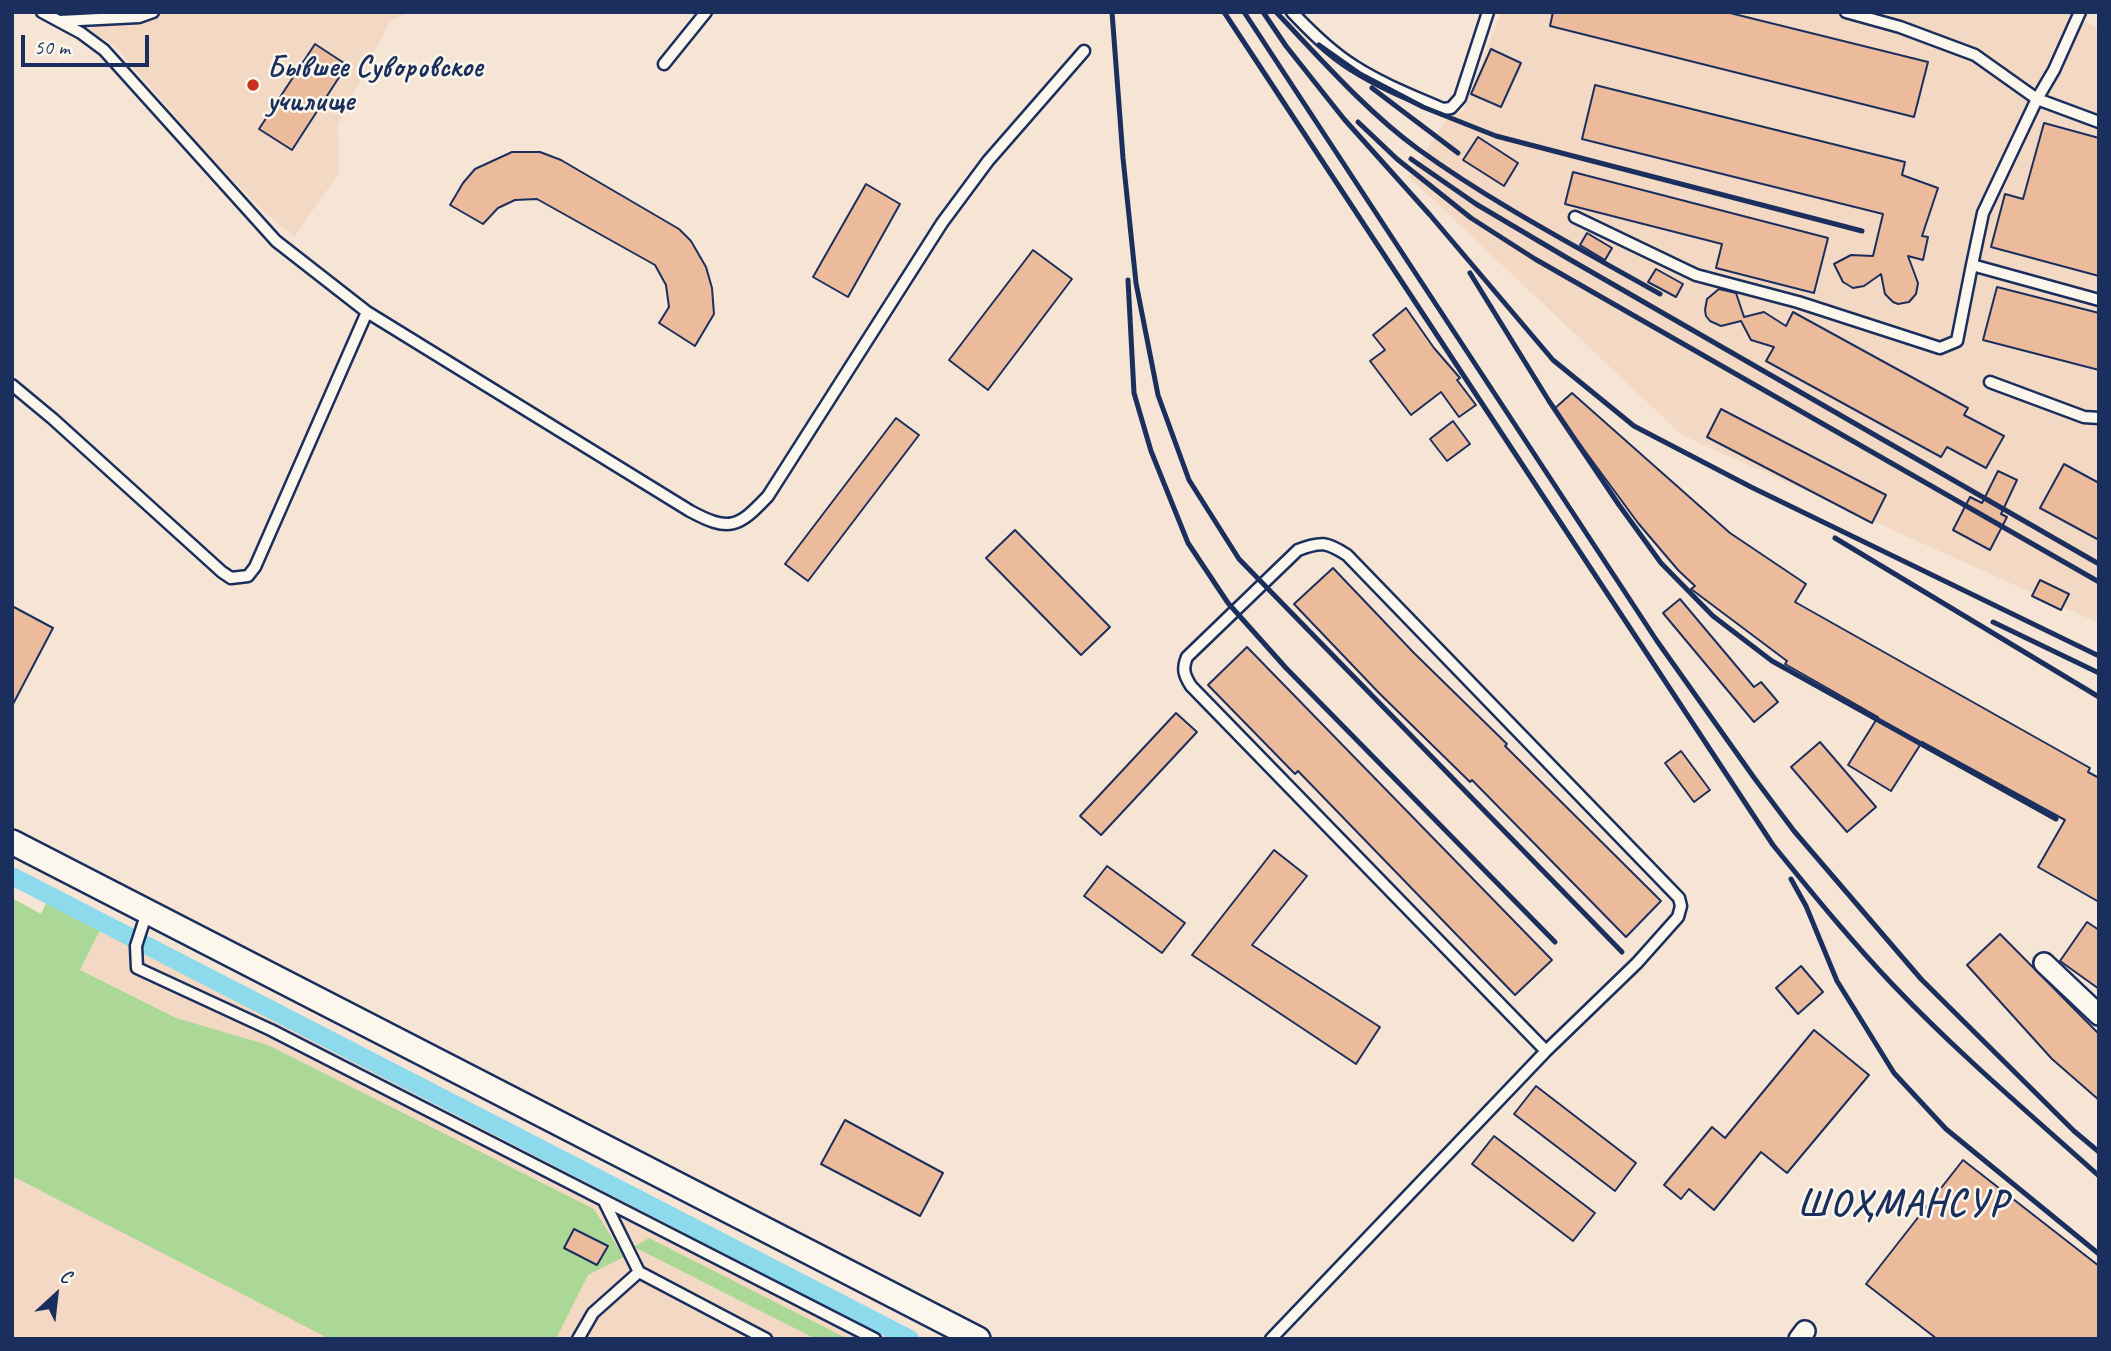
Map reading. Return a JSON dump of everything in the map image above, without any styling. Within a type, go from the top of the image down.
[{"type":"street","points":[[12,842],[978,1339]]},
{"type":"street","points":[[2044,963],[2099,1015]]},
{"type":"lane","points":[[42,12],[81,33],[104,50],[276,241],[367,312],[713,524],[738,523],[768,496],[949,212],[988,161],[1084,51]]},
{"type":"lane","points":[[60,21],[139,17],[153,12]]},
{"type":"lane","points":[[664,64],[706,12]]},
{"type":"lane","points":[[1292,12],[1310,31],[1353,65],[1443,109],[1451,108],[1460,98],[1487,12]]},
{"type":"lane","points":[[1846,12],[1900,27],[1975,55],[2037,99],[2099,122]]},
{"type":"lane","points":[[1575,218],[1696,275],[1798,302],[1940,348],[1957,341],[1983,213],[2080,12]]},
{"type":"lane","points":[[1972,265],[2099,300]]},
{"type":"lane","points":[[12,385],[222,572],[231,578],[241,578],[248,576],[255,566],[367,312]]},
{"type":"lane","points":[[1990,382],[2084,417],[2099,418]]},
{"type":"lane","points":[[1271,1339],[1546,1051],[1637,963],[1678,917],[1681,906],[1679,898],[1347,555],[1332,545],[1315,543],[1298,550],[1187,657],[1183,667],[1185,677],[1546,1051]]},
{"type":"lane","points":[[147,912],[136,946],[137,968],[271,1030],[875,1339]]},
{"type":"lane","points":[[604,1200],[639,1272],[766,1339]]},
{"type":"lane","points":[[578,1339],[593,1313],[639,1272]]},
{"type":"shaded area","name":"Бывшее Суворовское училище","points":[[54,12],[410,12],[390,21],[338,125],[339,173],[294,237],[258,206],[210,156],[114,45]]},
{"type":"shaded area","points":[[1501,12],[2068,12],[2099,29],[2099,623],[1682,435],[1409,177],[1446,120],[1464,110]]},
{"type":"shaded area","points":[[12,898],[41,914],[47,901],[922,1339],[12,1339]]},
{"type":"green space","points":[[12,898],[41,914],[47,901],[101,928],[80,970],[176,1018],[268,1045],[594,1209],[624,1257],[588,1275],[556,1339],[330,1339],[12,1176]]},
{"type":"green space","points":[[649,1238],[848,1339],[816,1339],[634,1247]]},
{"type":"building","points":[[1553,12],[1726,12],[1928,62],[1914,117],[1550,26]]},
{"type":"building","points":[[315,44],[347,65],[292,150],[259,129]]},
{"type":"building","points":[[1491,49],[1521,63],[1501,107],[1471,94]]},
{"type":"building","points":[[1595,85],[1905,162],[1902,175],[1938,188],[1922,236],[1928,237],[1923,260],[1908,256],[1918,283],[1916,294],[1909,302],[1893,302],[1885,294],[1881,274],[1864,286],[1853,288],[1843,282],[1834,264],[1851,255],[1873,256],[1883,214],[1582,139]]},
{"type":"building","points":[[2044,123],[2099,138],[2099,276],[1991,247],[2005,194],[2023,199]]},
{"type":"building","points":[[1478,137],[1518,163],[1504,186],[1463,160]]},
{"type":"building","points":[[512,152],[540,152],[561,160],[679,229],[691,241],[706,267],[712,288],[714,314],[695,346],[659,323],[669,307],[666,285],[655,265],[537,199],[515,200],[498,208],[483,224],[450,205],[475,169]]},
{"type":"building","points":[[1573,172],[1828,238],[1814,293],[1716,268],[1722,244],[1565,204]]},
{"type":"building","points":[[866,184],[900,204],[848,297],[813,277]]},
{"type":"building","points":[[1587,233],[1612,248],[1605,260],[1580,245]]},
{"type":"building","points":[[1033,250],[1072,279],[988,390],[949,360]]},
{"type":"building","points":[[1656,269],[1683,284],[1676,297],[1648,282]]},
{"type":"building","points":[[1997,287],[2099,313],[2099,370],[1983,340]]},
{"type":"building","points":[[1719,289],[1736,293],[1744,317],[1764,312],[1786,326],[1793,312],[1968,408],[1964,415],[2004,436],[1986,468],[1947,447],[1941,457],[1766,361],[1774,347],[1751,340],[1741,321],[1721,326],[1706,316],[1707,299]]},
{"type":"building","points":[[1406,308],[1434,348],[1460,378],[1457,380],[1476,405],[1459,417],[1441,392],[1411,415],[1370,361],[1385,350],[1373,335]]},
{"type":"building","points":[[1572,393],[1730,533],[1806,584],[1795,602],[2090,768],[2088,772],[2099,778],[2099,902],[2038,867],[2065,820],[1922,742],[1891,791],[1848,765],[1878,717],[1785,664],[1787,661],[1691,589],[1695,586],[1638,523],[1554,409]]},
{"type":"building","points":[[1721,409],[1886,495],[1872,523],[1707,437]]},
{"type":"building","points":[[896,418],[919,435],[808,581],[785,564]]},
{"type":"building","points":[[1453,421],[1470,444],[1447,461],[1430,439]]},
{"type":"building","points":[[2064,464],[2099,483],[2099,540],[2040,508]]},
{"type":"building","points":[[1998,471],[2017,480],[2001,514],[2007,517],[1990,550],[1953,530],[1970,497],[1982,503]]},
{"type":"building","points":[[1015,530],[1110,627],[1081,655],[986,558]]},
{"type":"building","points":[[1333,568],[1414,653],[1507,744],[1505,746],[1661,901],[1626,937],[1472,780],[1470,782],[1379,693],[1294,604]]},
{"type":"building","points":[[2040,580],[2069,594],[2061,610],[2032,596]]},
{"type":"building","points":[[1680,599],[1754,687],[1761,682],[1778,702],[1754,722],[1663,613]]},
{"type":"building","points":[[12,606],[53,628],[12,706]]},
{"type":"building","points":[[1247,647],[1552,960],[1515,995],[1298,771],[1295,774],[1208,685]]},
{"type":"building","points":[[1176,713],[1197,732],[1101,835],[1080,816]]},
{"type":"building","points":[[1820,742],[1876,807],[1847,832],[1791,767]]},
{"type":"building","points":[[1681,751],[1710,790],[1694,802],[1665,763]]},
{"type":"building","points":[[1274,850],[1307,876],[1252,945],[1380,1027],[1356,1064],[1192,955]]},
{"type":"building","points":[[1107,866],[1185,923],[1162,953],[1084,896]]},
{"type":"building","points":[[2087,922],[2099,930],[2099,989],[2060,961]]},
{"type":"building","points":[[2000,934],[2099,1034],[2099,1100],[2052,1059],[1967,965]]},
{"type":"building","points":[[1801,966],[1823,992],[1798,1014],[1776,988]]},
{"type":"building","points":[[1814,1030],[1869,1075],[1787,1173],[1761,1152],[1714,1210],[1689,1189],[1681,1199],[1664,1185],[1712,1127],[1725,1138]]},
{"type":"building","points":[[1536,1086],[1636,1163],[1615,1191],[1514,1114]]},
{"type":"building","points":[[845,1120],[943,1173],[920,1216],[821,1164]]},
{"type":"building","points":[[1494,1136],[1595,1213],[1573,1241],[1472,1164]]},
{"type":"building","points":[[1963,1160],[2099,1266],[2099,1339],[1937,1339],[1866,1284]]},
{"type":"building","points":[[574,1229],[608,1246],[597,1265],[564,1248]]},
{"type":"waterway","points":[[12,876],[910,1339]]},
{"type":"railway","points":[[1112,12],[1136,283],[1158,395],[1189,480],[1239,559],[1622,952]]},
{"type":"railway","points":[[1224,12],[1773,845],[1848,935],[1919,1012],[2099,1176]]},
{"type":"railway","points":[[1244,12],[1657,641],[1755,779],[1794,831],[1921,979],[2074,1131],[2099,1152]]},
{"type":"railway","points":[[1263,12],[1286,46],[1344,119],[1553,360],[1634,426],[1751,487],[2099,656]]},
{"type":"railway","points":[[1276,12],[1362,101],[1418,149],[1507,207],[1660,294]]},
{"type":"railway","points":[[1319,45],[1360,74],[1423,107],[1496,136],[1862,231]]},
{"type":"railway","points":[[1372,88],[1458,153]]},
{"type":"railway","points":[[1358,122],[1397,159],[1471,218],[1535,259],[2099,582]]},
{"type":"railway","points":[[1411,159],[1476,204],[1569,259],[2099,564]]},
{"type":"railway","points":[[1470,273],[1549,401],[1619,505],[1661,563],[1713,616],[1772,661],[2056,819]]},
{"type":"railway","points":[[1128,280],[1134,393],[1151,451],[1188,543],[1228,603],[1286,668],[1555,942]]},
{"type":"railway","points":[[1835,538],[2099,697]]},
{"type":"railway","points":[[1993,622],[2099,673]]},
{"type":"railway","points":[[1791,879],[1806,906],[1837,981],[1894,1073],[1946,1129],[2099,1254]]},
{"type":"place","name":"Бывшее Суворовское училище","points":[[253,85]]},
{"type":"district","name":"ШОҲМАНСУР","points":[[1903,1205]]}]
